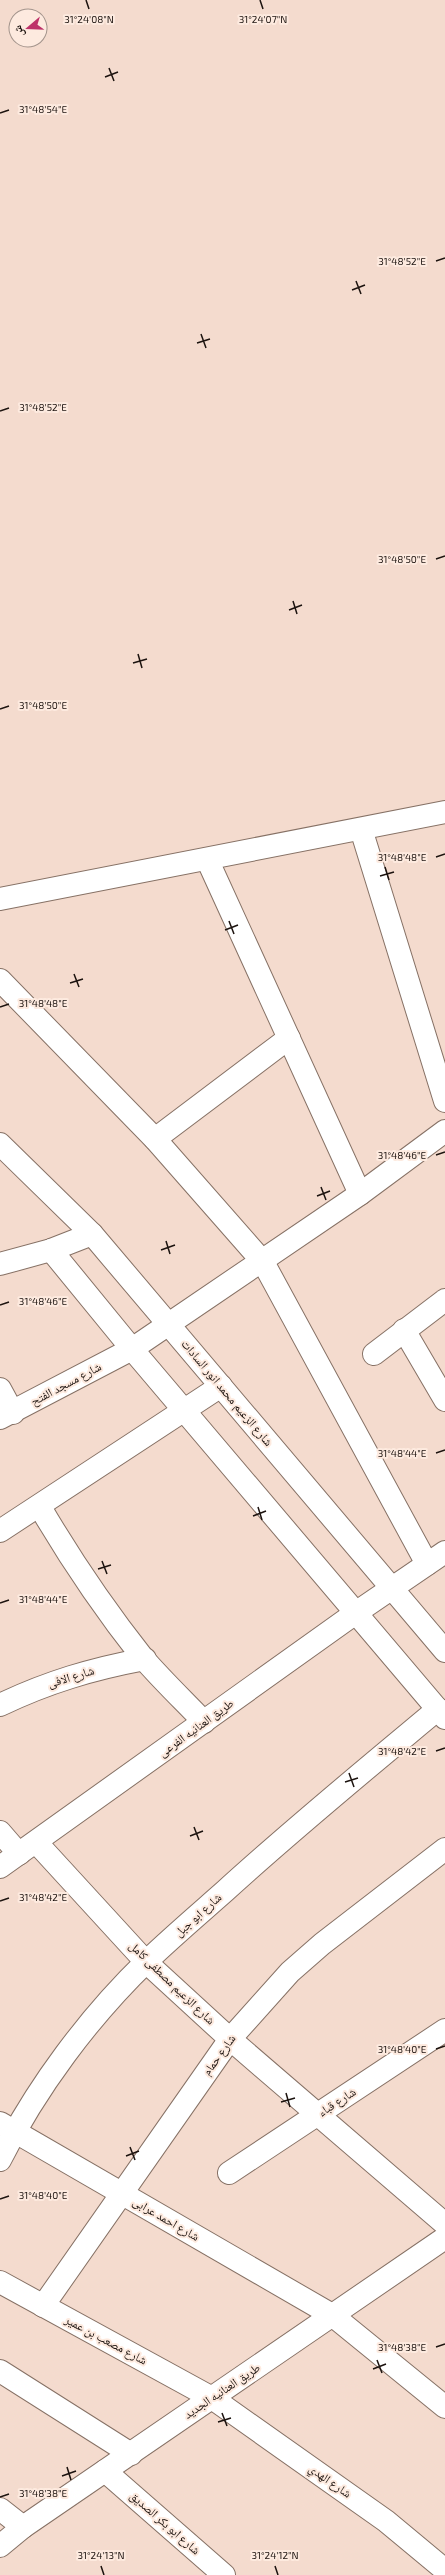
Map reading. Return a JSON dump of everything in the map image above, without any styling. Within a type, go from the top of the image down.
[{"type":"street","points":[[0,899],[445,812]]},
{"type":"street","points":[[362,829],[445,1101]]},
{"type":"street","points":[[207,859],[360,1194]]},
{"type":"street","points":[[0,980],[155,1139],[263,1262],[427,1564]]},
{"type":"street","points":[[155,1139],[289,1038]]},
{"type":"street","name":"شارع مسجد الفتح","points":[[6,1416],[132,1349],[169,1325],[263,1262],[360,1194],[445,1131]]},
{"type":"street","name":"شارع الزعيم محمد انور السادات","points":[[0,1144],[92,1234],[445,1651]]},
{"type":"street","points":[[0,1264],[51,1250],[92,1234]]},
{"type":"street","points":[[51,1250],[132,1349],[185,1409],[441,1713]]},
{"type":"street","points":[[374,1354],[445,1300]]},
{"type":"street","points":[[404,1330],[445,1400]]},
{"type":"street","points":[[0,1531],[40,1507],[185,1409],[222,1386]]},
{"type":"street","points":[[0,1389],[6,1416]]},
{"type":"street","points":[[40,1507],[71,1560],[145,1659],[204,1722]]},
{"type":"street","name":"طريق العنانيه الفرعى","points":[[0,1867],[357,1612],[445,1552]]},
{"type":"street","name":"شارع الافى","points":[[0,1705],[37,1688],[91,1670],[145,1659]]},
{"type":"street","name":"شارع ابو جبل","points":[[0,2160],[7,2127],[77,2041],[146,1962],[292,1830],[441,1713]]},
{"type":"street","points":[[0,1832],[27,1848]]},
{"type":"street","name":"شارع الزعيم مصطفى كامل","points":[[27,1848],[146,1962],[230,2039],[445,2224]]},
{"type":"street","name":"شارع حمام","points":[[43,2306],[121,2192],[230,2039],[285,1977],[322,1944],[445,1849]]},
{"type":"street","name":"شارع قباء","points":[[229,2173],[445,2030]]},
{"type":"street","name":"شارع احمد عرابى","points":[[7,2127],[332,2315],[445,2407]]},
{"type":"street","name":"طريق العنانيه الجديد","points":[[0,2546],[23,2527],[445,2238]]},
{"type":"street","name":"شارع مصعب بن عمير","points":[[0,2282],[212,2398]]},
{"type":"street","points":[[0,2371],[130,2454]]},
{"type":"street","name":"شارع الهدي","points":[[212,2398],[386,2521],[445,2570]]},
{"type":"street","name":"شارع ابو بكر الصديق","points":[[105,2471],[224,2575]]},
{"type":"street","points":[[0,2509],[23,2527]]}]
